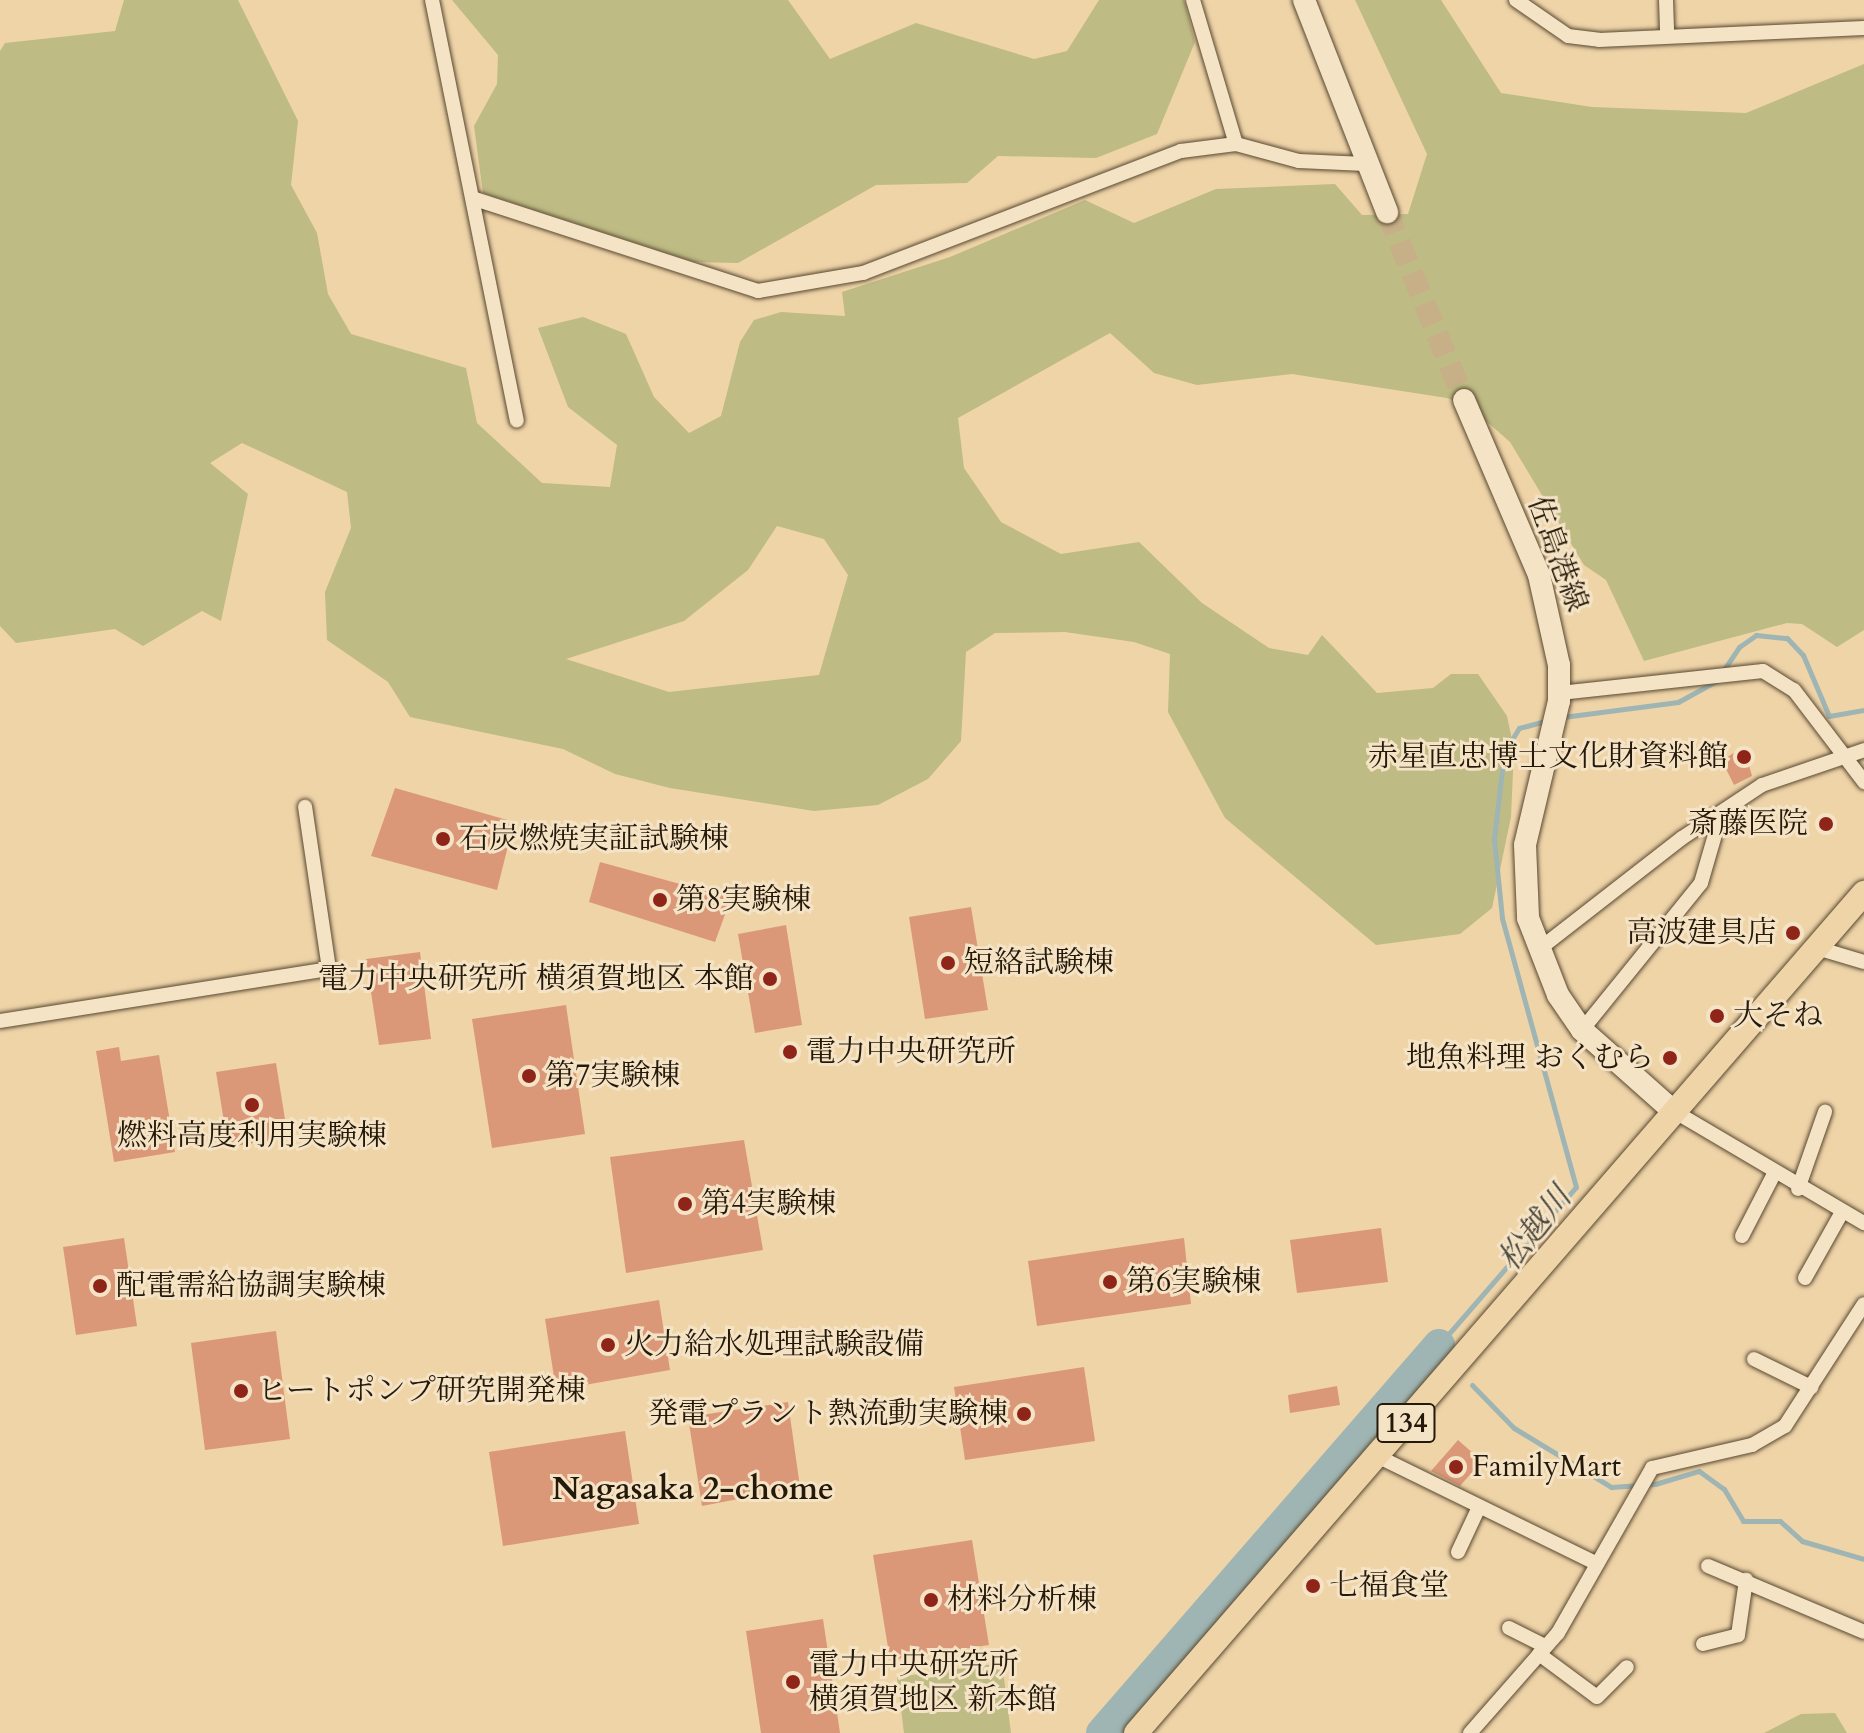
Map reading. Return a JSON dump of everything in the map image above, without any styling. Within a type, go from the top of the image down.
[{"type":"highway","name":"134","points":[[1136,1733],[1672,1110],[1864,893]]},
{"type":"main road","points":[[1304,0],[1387,212]]},
{"type":"main road","name":"佐島港線","points":[[1464,400],[1539,575],[1553,627],[1559,697],[1525,845],[1523,886],[1538,950],[1582,1030],[1672,1110]]},
{"type":"street","points":[[432,0],[475,199],[517,420]]},
{"type":"street","points":[[1193,0],[1236,144]]},
{"type":"street","points":[[1516,0],[1568,36],[1667,36],[1864,28]]},
{"type":"street","points":[[1666,0],[1667,36]]},
{"type":"street","points":[[475,199],[758,291],[863,273],[1181,151],[1236,144],[1299,161],[1366,164]]},
{"type":"street","points":[[1559,697],[1763,671],[1794,690],[1864,782]]},
{"type":"street","points":[[1538,950],[1762,785],[1864,750]]},
{"type":"street","points":[[0,1021],[329,969],[305,807]]},
{"type":"street","points":[[1582,1030],[1701,883],[1721,814]]},
{"type":"street","points":[[1817,948],[1864,962]]},
{"type":"street","points":[[1672,1110],[1798,1189],[1864,1223]]},
{"type":"street","points":[[1798,1189],[1825,1112]]},
{"type":"street","points":[[1742,1236],[1774,1174]]},
{"type":"street","points":[[1805,1278],[1842,1212]]},
{"type":"street","points":[[1470,1733],[1542,1650],[1597,1564],[1652,1468],[1752,1445],[1785,1426],[1864,1304]]},
{"type":"street","points":[[1754,1359],[1811,1387]]},
{"type":"street","points":[[1377,1456],[1597,1564]]},
{"type":"street","points":[[1458,1552],[1479,1507]]},
{"type":"street","points":[[1708,1566],[1864,1632]]},
{"type":"street","points":[[1703,1644],[1738,1635],[1746,1580]]},
{"type":"street","points":[[1509,1628],[1542,1650],[1597,1697],[1627,1667]]},
{"type":"shaded area","points":[[124,0],[238,0],[298,121],[291,185],[317,233],[328,294],[351,334],[466,368],[477,423],[542,483],[610,487],[617,445],[568,407],[538,328],[583,317],[626,334],[654,397],[689,433],[721,416],[740,342],[754,320],[781,312],[845,316],[842,292],[950,257],[1085,200],[1134,223],[1216,189],[1335,184],[1362,215],[1408,214],[1427,154],[1355,0],[1441,0],[1501,93],[1592,107],[1746,113],[1864,64],[1864,630],[1837,647],[1802,624],[1787,623],[1644,661],[1606,580],[1584,565],[1510,442],[1469,406],[1447,398],[1292,374],[1197,385],[1154,373],[1110,333],[958,418],[964,468],[1001,522],[1061,554],[1139,542],[1202,603],[1269,648],[1308,655],[1322,635],[1377,693],[1433,688],[1451,674],[1478,674],[1507,716],[1514,749],[1511,817],[1492,908],[1460,934],[1376,945],[1225,818],[1168,712],[1170,654],[1134,642],[1065,632],[995,633],[966,652],[961,741],[928,779],[878,805],[814,811],[670,788],[615,774],[563,749],[410,717],[388,682],[327,640],[325,592],[351,528],[347,492],[242,443],[210,463],[248,494],[221,621],[202,611],[143,646],[115,629],[16,643],[0,626],[0,51],[5,43],[115,31]],"holes":[[[777,526],[824,539],[848,575],[819,675],[669,692],[566,659],[684,621],[748,570]]]},
{"type":"shaded area","points":[[452,0],[788,0],[830,59],[916,23],[1034,59],[1067,51],[1099,0],[1184,0],[1195,42],[1157,134],[1096,158],[998,156],[967,183],[876,185],[738,263],[694,262],[483,193],[474,126],[497,84],[498,55]]},
{"type":"shaded area","points":[[1002,1663],[1011,1733],[904,1733],[897,1677]]},
{"type":"shaded area","points":[[1835,1713],[1847,1733],[1764,1733],[1801,1714]]},
{"type":"building","points":[[1739,749],[1745,751],[1752,776],[1734,785],[1722,761]]},
{"type":"building","name":"石炭燃焼実証試験棟","points":[[395,788],[514,822],[497,890],[371,856]]},
{"type":"building","name":"第8実験棟","points":[[600,862],[731,898],[715,942],[589,902]]},
{"type":"building","name":"短絡試験棟","points":[[971,907],[988,1010],[925,1019],[909,917]]},
{"type":"building","name":"電力中央研究所 横須賀地区 本館","points":[[786,925],[802,1025],[755,1033],[738,934]]},
{"type":"building","points":[[420,952],[431,1039],[379,1045],[366,959]]},
{"type":"building","name":"第7実験棟","points":[[566,1005],[585,1134],[492,1148],[472,1019]]},
{"type":"building","points":[[119,1047],[121,1061],[159,1055],[175,1152],[114,1162],[96,1051]]},
{"type":"building","name":"燃料高度利用実験棟","points":[[276,1063],[288,1138],[228,1147],[216,1072]]},
{"type":"building","name":"第4実験棟","points":[[744,1140],[763,1250],[626,1273],[610,1157]]},
{"type":"building","points":[[1381,1228],[1388,1282],[1297,1293],[1290,1240]]},
{"type":"building","name":"配電需給協調実験棟","points":[[124,1238],[137,1326],[76,1335],[63,1247]]},
{"type":"building","name":"第6実験棟","points":[[1184,1238],[1191,1304],[1037,1326],[1028,1261]]},
{"type":"building","name":"火力給水処理試験設備","points":[[659,1300],[670,1370],[556,1390],[545,1319]]},
{"type":"building","name":"ヒートポンプ研究開発棟","points":[[276,1331],[290,1439],[205,1450],[191,1343]]},
{"type":"building","name":"発電プラント熱流動実験棟","points":[[1084,1367],[1095,1441],[965,1460],[954,1387]]},
{"type":"building","points":[[1337,1386],[1340,1405],[1290,1413],[1288,1395]]},
{"type":"building","points":[[788,1402],[800,1487],[702,1506],[688,1417]]},
{"type":"building","points":[[625,1431],[639,1524],[503,1546],[489,1452]]},
{"type":"building","name":"FamilyMart","points":[[1458,1440],[1482,1461],[1460,1486],[1431,1471]]},
{"type":"building","name":"材料分析棟","points":[[972,1540],[989,1645],[890,1660],[873,1555]]},
{"type":"building","name":"電力中央研究所 横須賀地区 新本館","points":[[823,1619],[840,1733],[761,1733],[746,1631]]},
{"type":"waterway","name":"松越川","points":[[1723,671],[1739,647],[1756,635],[1787,638],[1803,655],[1829,716],[1864,710]]},
{"type":"waterway","name":"松越川","points":[[1563,717],[1678,702],[1718,680]]},
{"type":"waterway","name":"松越川","points":[[1445,1352],[1439,1345],[1576,1187],[1502,918],[1494,839],[1504,752],[1519,728],[1549,720]]},
{"type":"waterway","name":"松越川","points":[[1102,1733],[1439,1345]]},
{"type":"waterway","points":[[1472,1385],[1514,1428],[1611,1487],[1655,1484],[1699,1471],[1724,1489],[1743,1521],[1780,1521],[1802,1541],[1864,1559]]},
{"type":"tunnel","points":[[1387,212],[1464,400]]},
{"type":"place","name":"赤星直忠博士文化財資料館","points":[[1744,757]]},
{"type":"place","name":"斎藤医院","points":[[1826,824]]},
{"type":"place","name":"石炭燃焼実証試験棟","points":[[443,839]]},
{"type":"place","name":"第8実験棟","points":[[660,900]]},
{"type":"place","name":"高波建具店","points":[[1793,933]]},
{"type":"place","name":"短絡試験棟","points":[[948,963]]},
{"type":"place","name":"電力中央研究所 横須賀地区 本館","points":[[770,979]]},
{"type":"place","name":"大そね","points":[[1717,1016]]},
{"type":"place","name":"電力中央研究所","points":[[790,1052]]},
{"type":"place","name":"地魚料理 おくむら","points":[[1670,1058]]},
{"type":"place","name":"第7実験棟","points":[[529,1076]]},
{"type":"place","name":"燃料高度利用実験棟","points":[[252,1105]]},
{"type":"place","name":"第4実験棟","points":[[685,1204]]},
{"type":"place","name":"第6実験棟","points":[[1110,1282]]},
{"type":"place","name":"配電需給協調実験棟","points":[[100,1286]]},
{"type":"place","name":"火力給水処理試験設備","points":[[608,1345]]},
{"type":"place","name":"ヒートポンプ研究開発棟","points":[[241,1391]]},
{"type":"place","name":"発電プラント熱流動実験棟","points":[[1024,1414]]},
{"type":"place","name":"FamilyMart","points":[[1456,1467]]},
{"type":"place","name":"七福食堂","points":[[1313,1586]]},
{"type":"place","name":"材料分析棟","points":[[931,1600]]},
{"type":"place","name":"電力中央研究所 横須賀地区 新本館","points":[[793,1682]]},
{"type":"district","name":"Nagasaka 2-chome","points":[[693,1489]]}]
